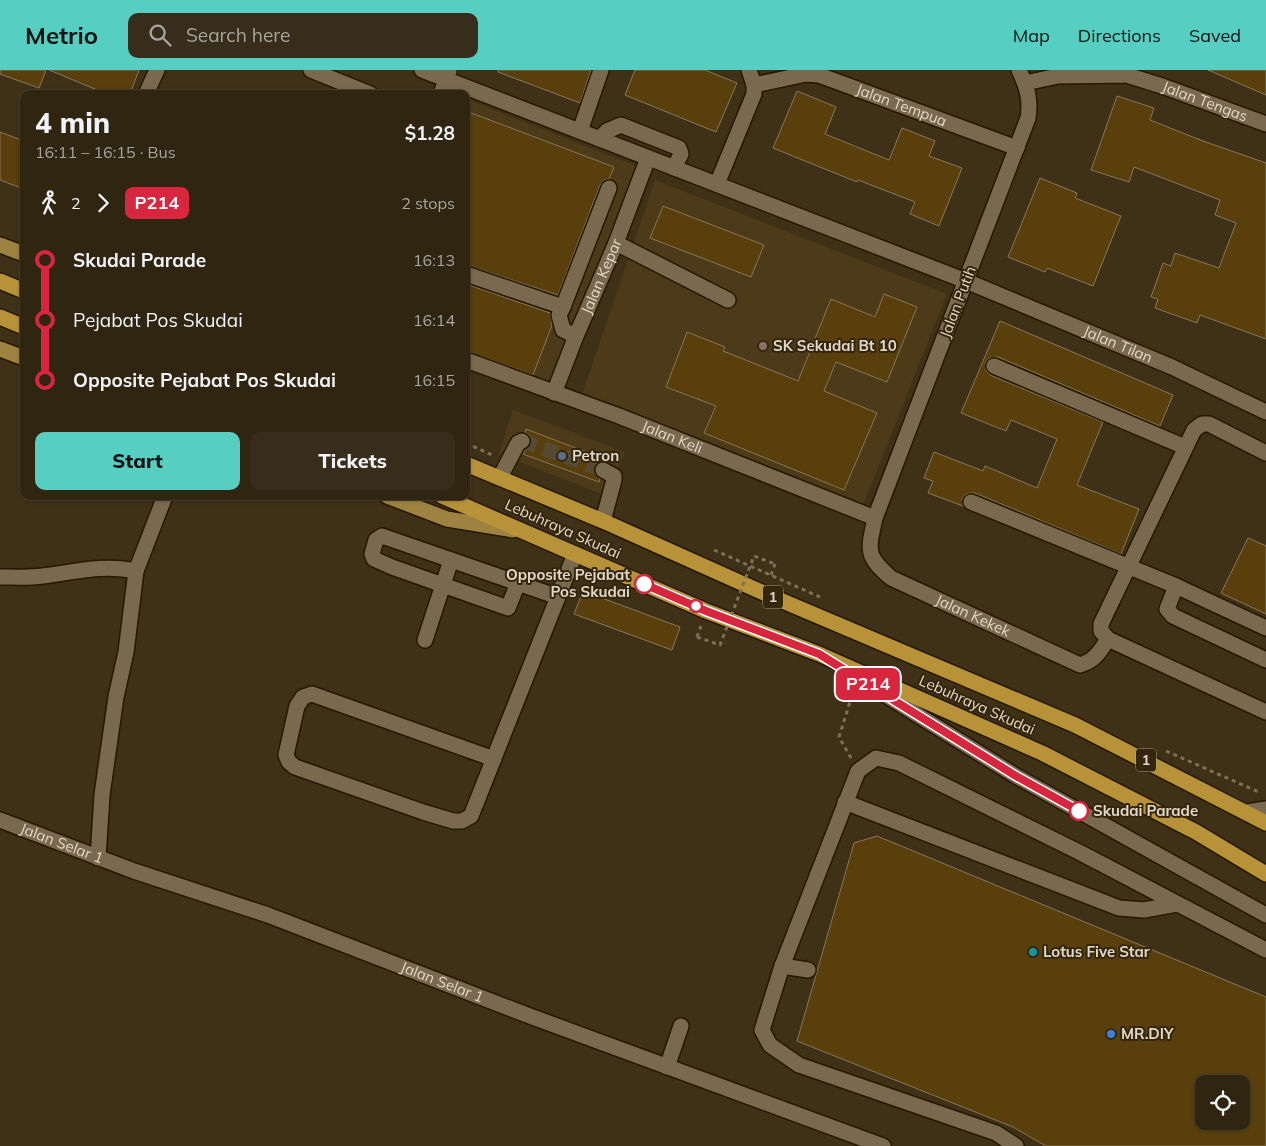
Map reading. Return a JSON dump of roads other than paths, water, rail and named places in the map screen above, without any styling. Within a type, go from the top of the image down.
[{"type":"highway","points":[[0,281],[20,289]]},
{"type":"highway","points":[[0,318],[20,326]]},
{"type":"highway","name":"Lebuhraya Skudai","points":[[470,465],[603,521],[766,594],[1075,725],[1266,823]]},
{"type":"highway","name":"Lebuhraya Skudai","points":[[451,500],[706,611],[819,654],[1042,753],[1196,832],[1266,874]]},
{"type":"main road","points":[[0,244],[20,252]]},
{"type":"main road","points":[[0,349],[20,356]]},
{"type":"main road","points":[[397,500],[447,519],[527,532]]},
{"type":"street","points":[[148,90],[157,70]]},
{"type":"street","points":[[311,70],[360,90]]},
{"type":"street","name":"Jalan Tilan","points":[[422,70],[446,81],[966,281],[1172,367],[1266,412]]},
{"type":"street","points":[[580,131],[601,70]]},
{"type":"street","points":[[717,184],[754,94],[754,85],[749,70]]},
{"type":"street","name":"Jalan Tempua","points":[[754,85],[806,74],[819,75],[1017,148]]},
{"type":"street","name":"Jalan Tengas","points":[[1022,77],[1127,74],[1266,124]]},
{"type":"street","name":"Jalan Putih","points":[[876,518],[1028,118],[1030,105],[1022,77]]},
{"type":"street","points":[[600,139],[607,131],[621,125],[679,148],[682,154],[674,168]]},
{"type":"street","name":"Jalan Kepar","points":[[554,393],[616,243],[648,158]]},
{"type":"street","points":[[576,336],[563,330],[559,315],[608,188]]},
{"type":"street","points":[[616,243],[728,300]]},
{"type":"street","points":[[470,275],[563,307]]},
{"type":"street","name":"Jalan Keli","points":[[470,362],[619,416],[876,518]]},
{"type":"street","points":[[994,366],[1185,447]]},
{"type":"street","points":[[1266,453],[1209,424],[1202,424],[1194,430],[1102,624],[1101,631],[1108,639],[1266,712]]},
{"type":"street","points":[[500,477],[518,443],[522,441]]},
{"type":"street","points":[[603,470],[614,476],[603,521]]},
{"type":"street","points":[[98,858],[104,777],[116,697],[126,652],[136,571],[163,500]]},
{"type":"street","points":[[971,502],[1176,586],[1266,628]]},
{"type":"street","name":"Jalan Kekek","points":[[876,518],[869,547],[876,564],[891,578],[1080,665],[1089,663],[1096,657],[1108,639]]},
{"type":"street","points":[[518,583],[508,608],[374,559],[372,554],[376,540],[382,536],[518,583],[558,597]]},
{"type":"street","points":[[494,758],[312,694],[303,697],[297,706],[286,754],[289,762],[295,767],[423,812],[453,821],[462,821],[471,816],[575,554]]},
{"type":"street","points":[[425,640],[451,560]]},
{"type":"street","points":[[0,577],[40,576],[106,567],[120,567],[136,571]]},
{"type":"street","points":[[1176,586],[1167,609],[1173,616],[1266,660]]},
{"type":"street","points":[[819,654],[1016,776],[1266,915]]},
{"type":"street","points":[[1016,1146],[996,1133],[799,1065],[770,1045],[762,1030],[782,966],[858,771],[876,758],[899,763],[1079,852],[1266,950]]},
{"type":"street","points":[[845,802],[1119,908],[1144,910],[1177,904]]},
{"type":"street","points":[[1247,812],[1266,809]]},
{"type":"street","name":"Jalan Selar 1","points":[[0,820],[157,880],[276,918],[667,1067],[848,1140],[883,1146]]},
{"type":"street","points":[[782,966],[808,970]]},
{"type":"street","points":[[667,1067],[681,1026]]},
{"type":"tunnel","points":[[522,441],[603,470]]},
{"type":"place","name":"SK Sekudai Bt 10","points":[[763,346]]},
{"type":"place","name":"Petron","points":[[562,456]]},
{"type":"place","name":"Opposite Pejabat Pos Skudai","points":[[644,584]]},
{"type":"place","name":"Skudai Parade","points":[[1079,811]]},
{"type":"place","name":"Lotus Five Star","points":[[1033,952]]},
{"type":"place","name":"MR.DIY","points":[[1111,1034]]}]
